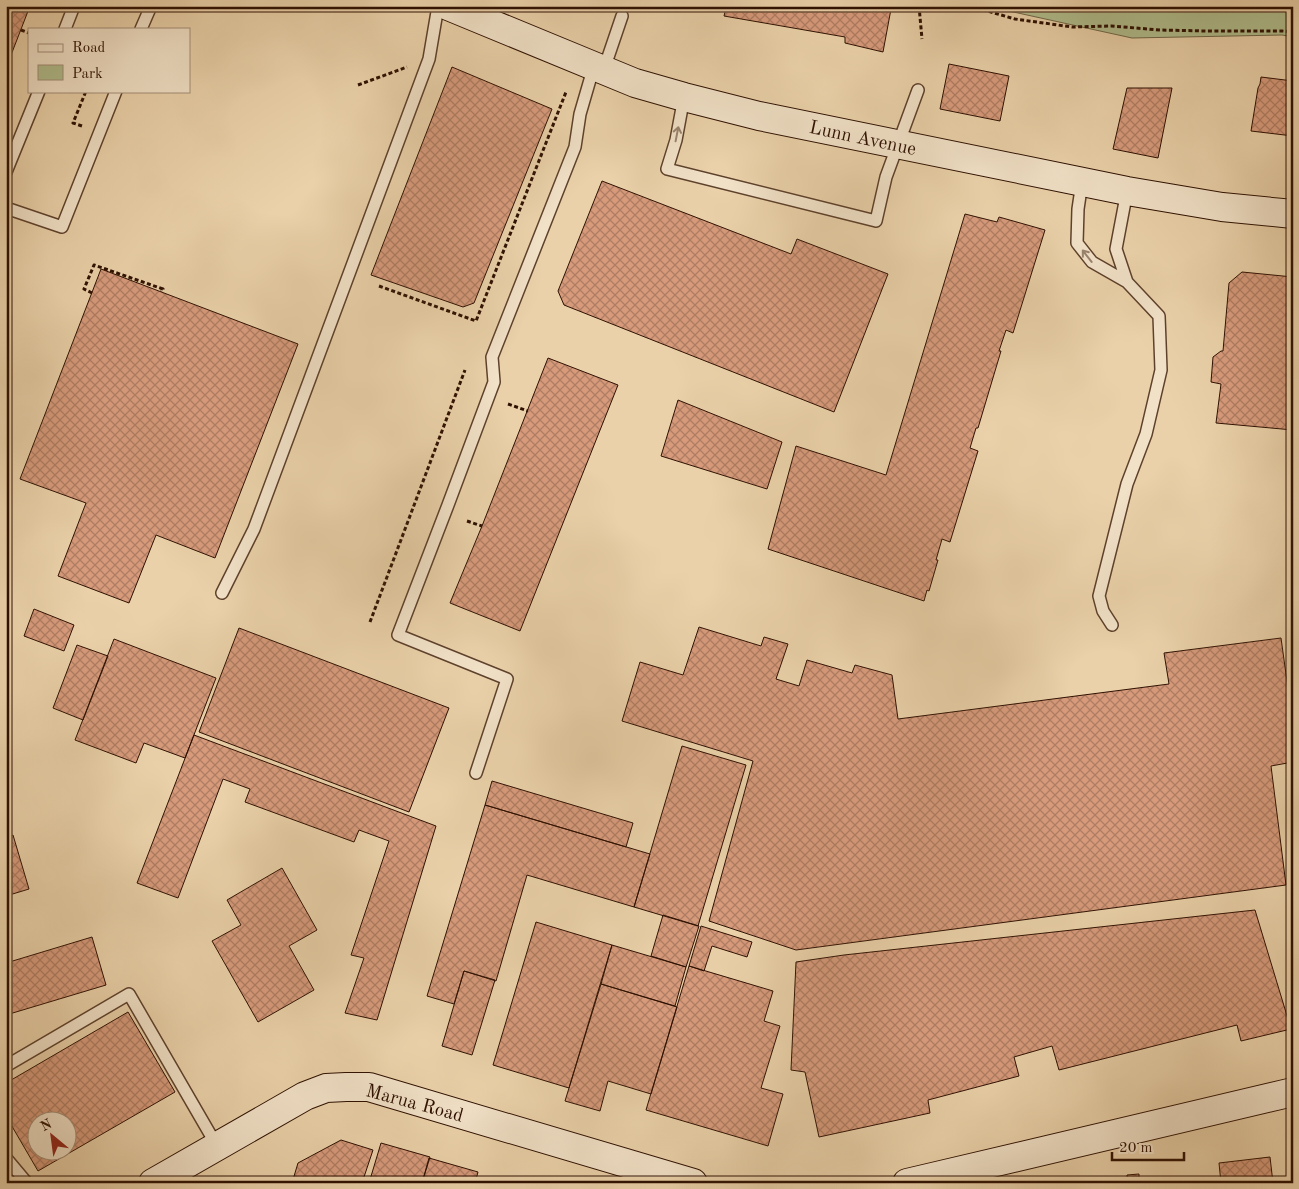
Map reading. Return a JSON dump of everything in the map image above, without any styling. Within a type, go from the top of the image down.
[{"type":"street","name":"Lunn Avenue","points":[[448,6],[635,83],[759,116],[1127,191],[1222,207],[1293,214]]},
{"type":"street","name":"Marua Road","points":[[153,1183],[304,1096],[326,1088],[346,1086],[369,1087],[692,1183]]},
{"type":"street","points":[[907,1183],[1293,1092]]},
{"type":"lane","points":[[64,28],[74,6]]},
{"type":"lane","points":[[144,18],[151,6]]},
{"type":"lane","points":[[222,593],[254,529],[429,60],[438,6]]},
{"type":"lane","points":[[476,773],[507,679],[398,634],[494,382],[492,357],[576,147],[580,114],[622,16]]},
{"type":"lane","points":[[684,97],[676,140],[667,169],[876,221],[886,177],[918,90]]},
{"type":"lane","points":[[6,172],[39,92]]},
{"type":"lane","points":[[6,208],[62,227],[116,92]]},
{"type":"lane","points":[[1082,182],[1078,209],[1077,243],[1092,262],[1127,282],[1159,316],[1161,370],[1146,434],[1128,484],[1099,596],[1103,611],[1112,625]]},
{"type":"lane","points":[[1127,191],[1116,249],[1127,282]]},
{"type":"lane","points":[[6,1066],[129,994],[217,1146]]},
{"type":"lane","points":[[6,1158],[27,1183]]},
{"type":"path","points":[[919,6],[922,39]]},
{"type":"path","points":[[970,6],[1015,19],[1072,27],[1111,26],[1160,30],[1293,32]]},
{"type":"path","points":[[21,30],[28,33]]},
{"type":"path","points":[[358,84],[429,60]]},
{"type":"path","points":[[82,126],[73,123],[86,92]]},
{"type":"path","points":[[379,286],[476,321],[566,92]]},
{"type":"path","points":[[92,293],[84,289],[94,264],[162,289],[161,291]]},
{"type":"path","points":[[370,622],[465,370]]},
{"type":"path","points":[[508,404],[528,411]]},
{"type":"path","points":[[467,521],[482,526]]},
{"type":"green space","points":[[986,6],[1293,6],[1293,37],[1282,35],[1132,38]]},
{"type":"building","points":[[6,6],[30,6],[6,68]]},
{"type":"building","points":[[718,6],[888,6],[891,9],[883,52],[845,43],[845,37],[724,16],[726,8]]},
{"type":"building","points":[[949,64],[1009,76],[1000,121],[940,109]]},
{"type":"building","points":[[452,67],[552,109],[474,303],[463,307],[371,275]]},
{"type":"building","points":[[1261,77],[1293,81],[1293,136],[1251,131]]},
{"type":"building","points":[[1127,88],[1172,88],[1158,158],[1113,149]]},
{"type":"building","points":[[602,181],[791,254],[797,239],[888,274],[834,412],[564,305],[558,291]]},
{"type":"building","points":[[965,214],[997,222],[999,217],[1045,230],[1013,333],[1006,330],[999,351],[1001,351],[978,428],[976,428],[970,448],[978,451],[950,542],[942,539],[929,591],[927,590],[924,601],[768,549],[796,446],[886,475]]},
{"type":"building","points":[[101,269],[298,344],[215,558],[156,535],[129,603],[58,576],[86,503],[20,479]]},
{"type":"building","points":[[1242,272],[1293,277],[1293,430],[1216,423],[1221,384],[1211,382],[1213,357],[1223,351],[1229,283]]},
{"type":"building","points":[[548,358],[618,385],[520,631],[450,603]]},
{"type":"building","points":[[678,400],[782,442],[767,489],[661,456]]},
{"type":"building","points":[[34,609],[74,625],[64,651],[24,636]]},
{"type":"building","points":[[699,627],[761,646],[764,637],[788,644],[776,679],[799,686],[807,660],[852,673],[855,665],[892,675],[898,719],[1169,684],[1164,653],[1281,638],[1293,725],[1293,762],[1271,766],[1286,885],[796,950],[709,921],[753,761],[622,721],[640,662],[683,675]]},
{"type":"building","points":[[239,628],[449,708],[409,812],[199,732]]},
{"type":"building","points":[[114,639],[216,678],[185,758],[144,743],[136,763],[75,740]]},
{"type":"building","points":[[77,645],[108,656],[83,720],[53,708]]},
{"type":"building","points":[[194,735],[436,826],[377,1020],[345,1013],[364,958],[351,955],[389,841],[359,830],[354,842],[245,802],[250,789],[223,779],[178,898],[137,883]]},
{"type":"building","points":[[682,746],[746,765],[698,926],[634,907]]},
{"type":"building","points":[[492,781],[633,823],[626,847],[485,805]]},
{"type":"building","points":[[485,805],[650,854],[634,907],[527,875],[496,981],[464,971],[454,1004],[427,996]]},
{"type":"building","points":[[13,835],[29,889],[6,896],[6,838]]},
{"type":"building","points":[[282,868],[317,930],[289,946],[314,990],[258,1022],[212,941],[241,925],[227,900]]},
{"type":"building","points":[[1255,910],[1291,1029],[1241,1041],[1237,1025],[1059,1070],[1052,1046],[1014,1057],[1019,1076],[928,1100],[930,1113],[819,1137],[805,1072],[791,1070],[796,962],[844,955]]},
{"type":"building","points":[[663,915],[699,926],[686,967],[651,956]]},
{"type":"building","points":[[536,922],[612,945],[569,1088],[493,1065]]},
{"type":"building","points":[[701,926],[752,942],[747,957],[712,946],[704,971],[689,966]]},
{"type":"building","points":[[92,937],[106,985],[6,1015],[6,963]]},
{"type":"building","points":[[612,945],[686,967],[675,1006],[601,984]]},
{"type":"building","points":[[689,966],[773,991],[764,1021],[780,1026],[761,1088],[783,1094],[768,1146],[646,1110]]},
{"type":"building","points":[[464,971],[495,980],[472,1055],[442,1046]]},
{"type":"building","points":[[601,984],[677,1007],[651,1094],[608,1081],[600,1111],[565,1101]]},
{"type":"building","points":[[128,1012],[175,1092],[78,1148],[78,1112],[28,1112],[28,1154],[6,1116],[6,1083]]},
{"type":"building","points":[[341,1140],[373,1150],[362,1183],[292,1183],[298,1163]]},
{"type":"building","points":[[381,1143],[430,1157],[422,1183],[369,1183]]},
{"type":"building","points":[[1270,1157],[1273,1183],[1221,1183],[1219,1163]]},
{"type":"building","points":[[429,1158],[478,1172],[475,1183],[422,1183]]},
{"type":"building","points":[[33,1162],[54,1162],[38,1171]]},
{"type":"building","points":[[1139,1174],[1139,1181],[1161,1180],[1162,1183],[1127,1183],[1127,1175]]}]
